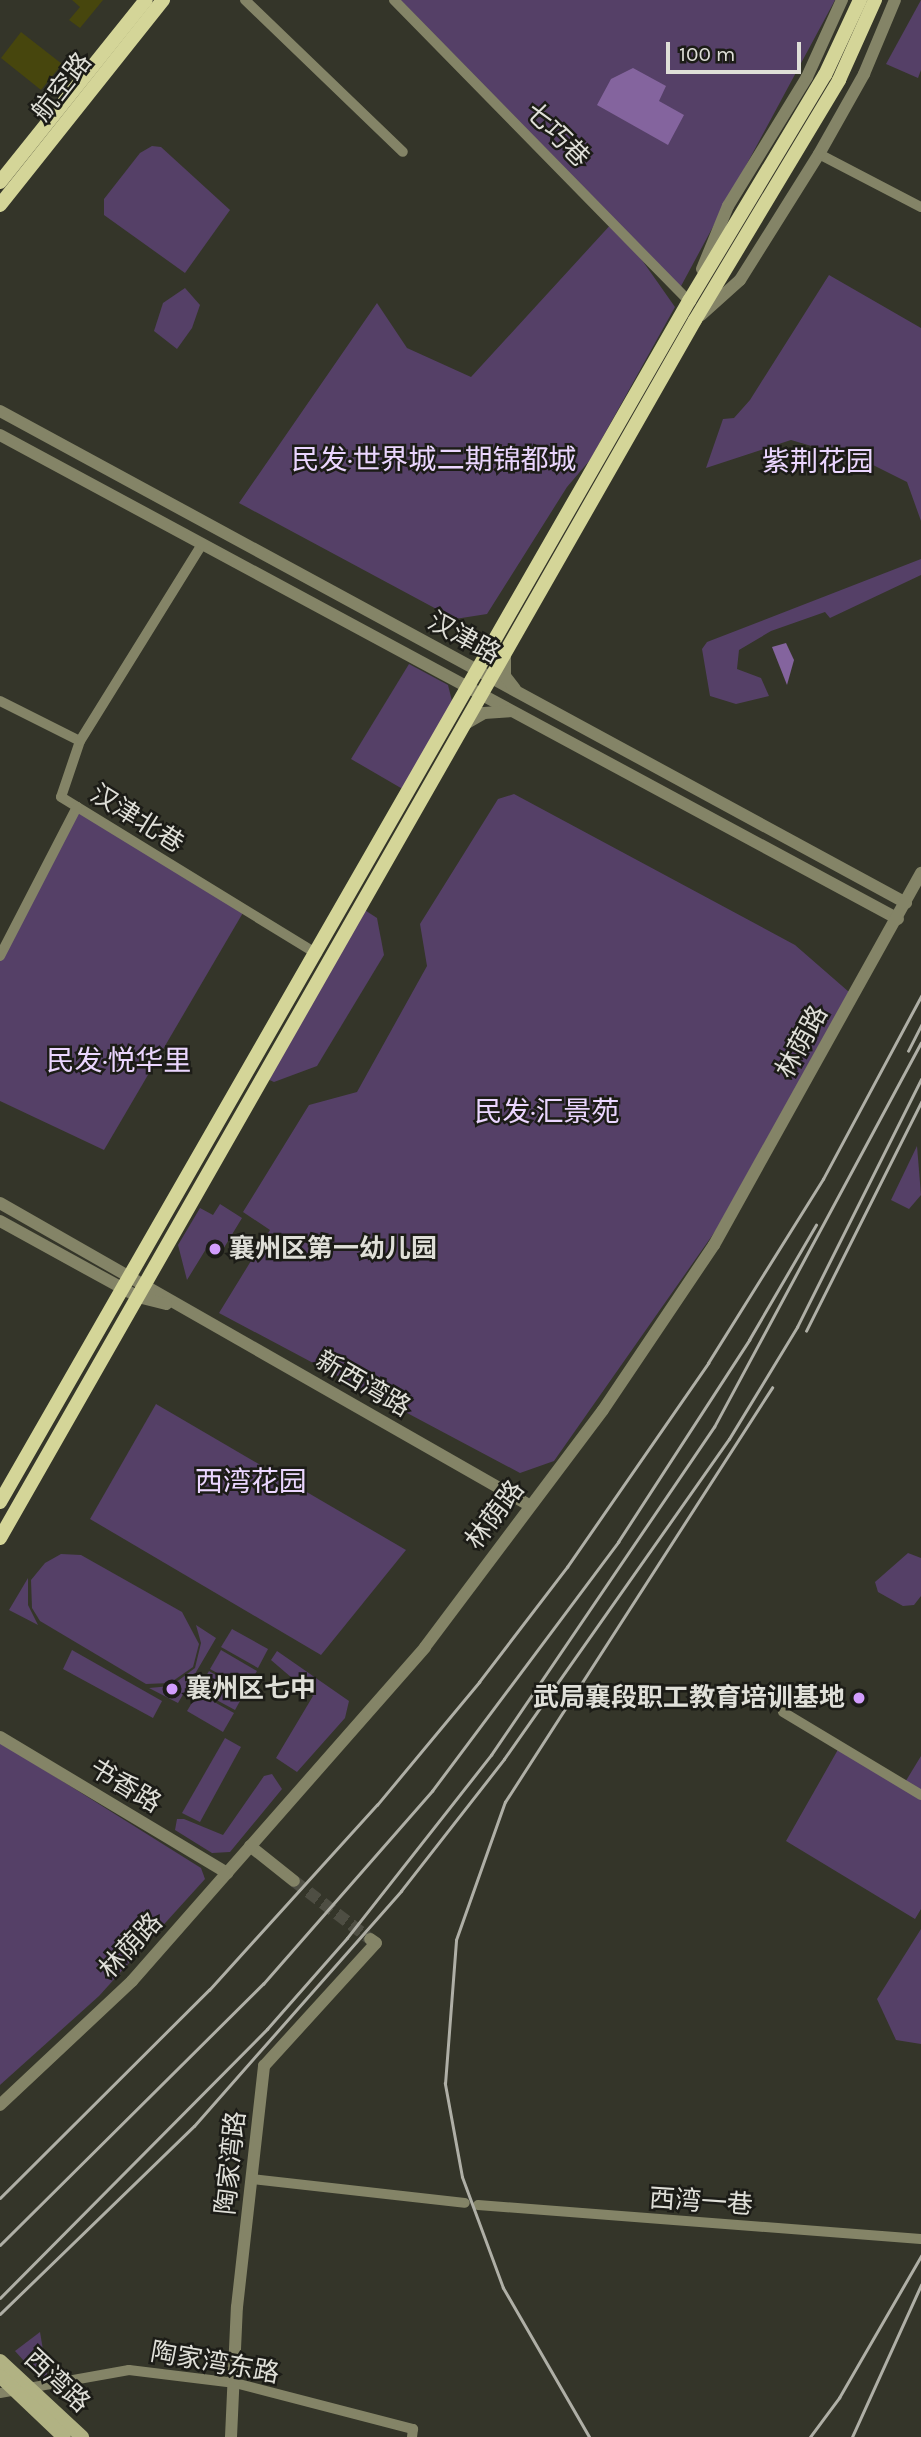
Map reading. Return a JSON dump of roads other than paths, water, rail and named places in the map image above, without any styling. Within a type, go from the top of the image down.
[{"type":"main road","name":"航空路","points":[[0,181],[146,0]]},
{"type":"main road","name":"航空路","points":[[0,205],[163,0]]},
{"type":"main road","points":[[0,1538],[475,692],[695,320],[771,184],[860,0]]},
{"type":"main road","points":[[500,650],[689,301],[771,184],[839,80],[875,0]]},
{"type":"main road","points":[[0,1502],[317,954],[461,717]]},
{"type":"main road","name":"西湾路","points":[[0,2361],[12,2390],[82,2437]]},
{"type":"main road","name":"西湾路","points":[[0,2376],[64,2437]]},
{"type":"street","points":[[245,0],[403,152]]},
{"type":"street","name":"七巧巷","points":[[394,0],[689,301]]},
{"type":"street","points":[[689,301],[728,206],[807,76],[842,0]]},
{"type":"street","points":[[695,320],[740,280],[820,154],[864,74],[895,0]]},
{"type":"street","points":[[820,154],[921,208]]},
{"type":"street","name":"汉津路","points":[[0,411],[906,903]]},
{"type":"street","name":"汉津路","points":[[0,435],[898,919]]},
{"type":"street","points":[[0,701],[80,741],[202,544]]},
{"type":"street","points":[[455,659],[500,650],[506,676],[517,693]]},
{"type":"street","points":[[449,678],[461,717],[510,711]]},
{"type":"street","name":"汉津北巷","points":[[80,741],[61,797],[317,954]]},
{"type":"street","points":[[0,956],[77,807]]},
{"type":"street","name":"林荫路","points":[[0,2105],[132,1981],[425,1647],[529,1505],[603,1410],[714,1245],[898,919],[921,873]]},
{"type":"street","name":"新西湾路","points":[[0,1203],[141,1291],[173,1306],[529,1505]]},
{"type":"street","name":"新西湾路","points":[[0,1221],[127,1283]]},
{"type":"street","points":[[783,1712],[921,1795]]},
{"type":"street","name":"书香路","points":[[0,1737],[227,1873]]},
{"type":"street","points":[[250,1846],[294,1881]]},
{"type":"street","name":"陶家湾路","points":[[231,2437],[264,2066],[376,1943],[370,1939]]},
{"type":"street","points":[[252,2179],[465,2203]]},
{"type":"street","name":"西湾一巷","points":[[478,2204],[921,2239]]},
{"type":"street","name":"陶家湾东路","points":[[12,2390],[128,2370],[235,2383],[413,2429],[412,2437]]},
{"type":"tunnel","points":[[294,1881],[370,1939]]},
{"type":"railway","points":[[0,2198],[209,1990],[377,1805],[479,1682],[567,1567],[708,1363],[823,1179],[921,996]]},
{"type":"railway","points":[[908,1051],[921,1025]]},
{"type":"railway","points":[[0,2298],[267,2029],[347,1938],[491,1755],[714,1427],[921,1043]]},
{"type":"railway","points":[[0,2314],[194,2126],[401,1891],[504,1759],[729,1439],[797,1327],[921,1079]]},
{"type":"railway","points":[[806,1331],[921,1102]]},
{"type":"railway","points":[[0,2245],[263,1984],[432,1791],[618,1542],[749,1340],[816,1225]]},
{"type":"railway","points":[[589,2437],[503,2288],[462,2177],[445,2084],[456,1940],[505,1802],[772,1388]]},
{"type":"railway","points":[[810,2437],[839,2398],[921,2256]]},
{"type":"railway","points":[[852,2437],[921,2285]]},
{"type":"place","name":"襄州区第一幼儿园","points":[[215,1249]]},
{"type":"place","name":"襄州区七中","points":[[172,1689]]},
{"type":"place","name":"武局襄段职工教育培训基地","points":[[859,1698]]},
{"type":"district","name":"民发·世界城二期锦都城","points":[[434,460]]},
{"type":"district","name":"紫荆花园","points":[[818,462]]},
{"type":"district","name":"民发·悦华里","points":[[119,1061]]},
{"type":"district","name":"民发·汇景苑","points":[[547,1112]]},
{"type":"district","name":"西湾花园","points":[[251,1482]]}]
